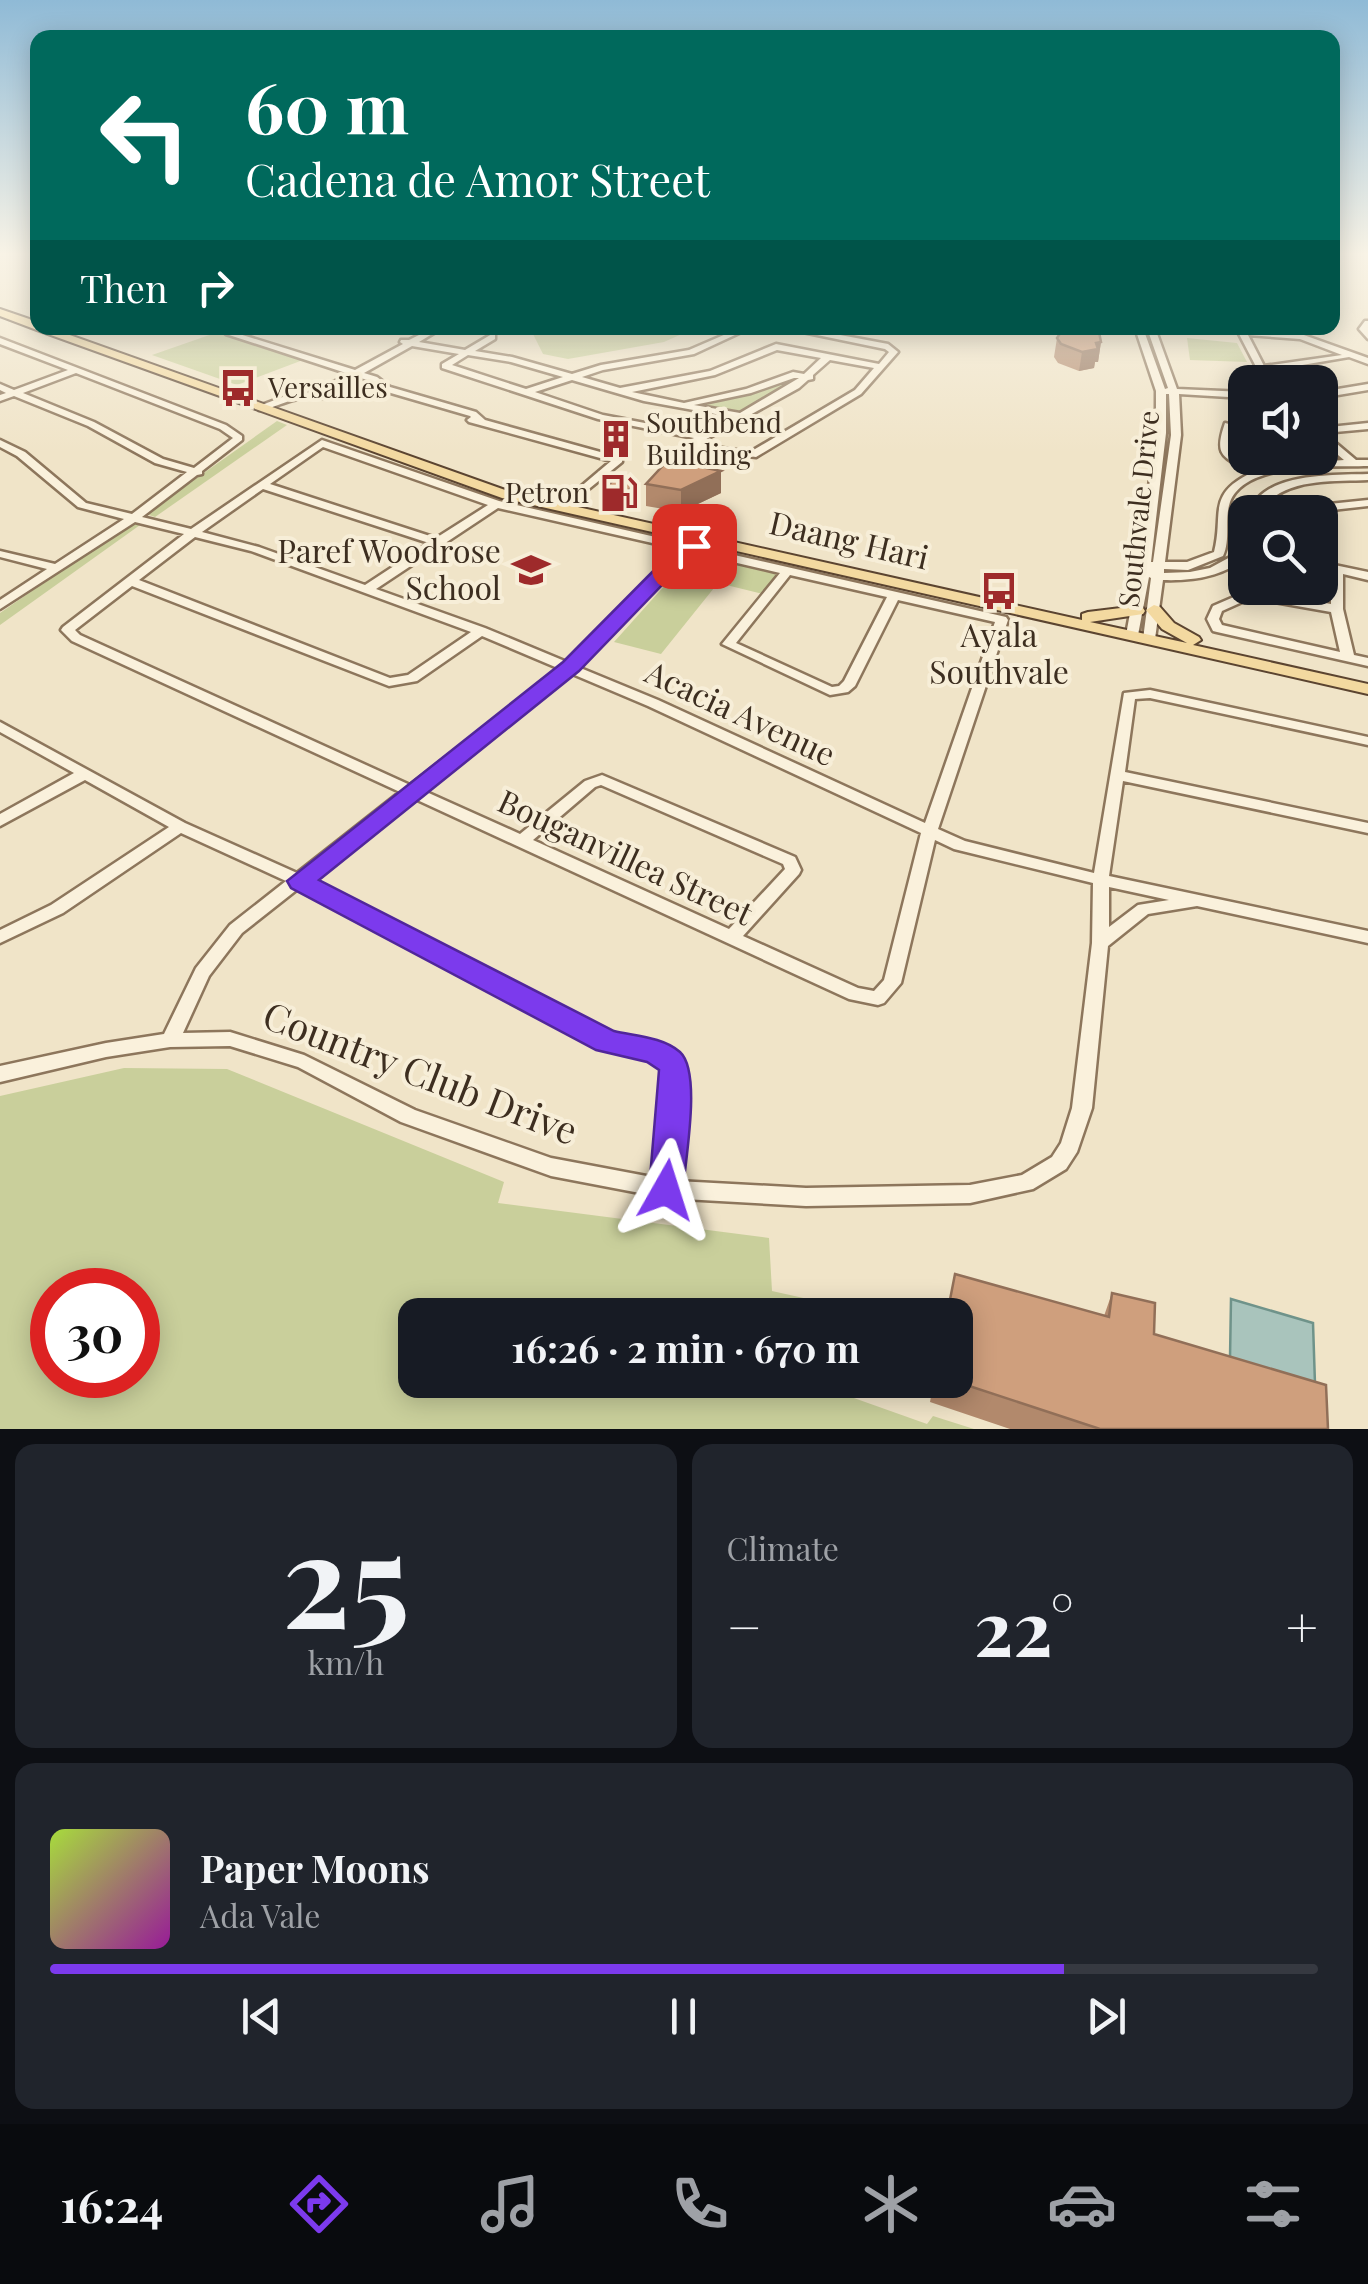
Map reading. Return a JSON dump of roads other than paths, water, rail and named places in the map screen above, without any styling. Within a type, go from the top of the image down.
[{"type":"main road","name":"Daang Hari","points":[[67,335],[490,484],[569,502],[695,540],[1143,625],[1368,688]]},
{"type":"main road","name":"Daang Hari","points":[[77,335],[494,491],[695,540],[1143,625],[1368,680]]},
{"type":"street","points":[[1368,323],[1363,329],[1368,336]]},
{"type":"street","points":[[233,335],[355,374],[421,401],[428,408],[451,411],[553,445],[618,460],[569,502]]},
{"type":"street","points":[[272,408],[304,396],[329,394],[327,387],[419,335]]},
{"type":"street","points":[[410,341],[423,335]]},
{"type":"street","points":[[524,393],[570,377],[692,352],[730,335]]},
{"type":"street","points":[[827,335],[893,349],[849,399],[752,455],[737,456],[694,444],[810,376],[828,357]]},
{"type":"street","name":"Southvale Drive","points":[[1141,335],[1161,393],[1161,432],[1144,569],[1143,625]]},
{"type":"street","name":"Southvale Drive","points":[[1143,625],[1160,571],[1176,435],[1175,394],[1154,335]]},
{"type":"street","points":[[1258,365],[1244,342],[1293,336],[1368,361]]},
{"type":"street","points":[[492,337],[447,362],[446,368],[601,416],[702,438]]},
{"type":"street","points":[[0,341],[223,426],[239,438],[135,517],[0,606]]},
{"type":"street","points":[[410,341],[521,362],[619,392],[741,416]]},
{"type":"street","points":[[619,392],[712,373],[772,347],[881,367]]},
{"type":"street","points":[[1289,365],[1351,356]]},
{"type":"street","points":[[0,398],[77,370]]},
{"type":"street","points":[[677,404],[748,392],[796,375],[810,376]]},
{"type":"street","points":[[0,387],[90,424],[159,461],[198,472]]},
{"type":"street","points":[[1338,392],[1368,387]]},
{"type":"street","points":[[1161,393],[1228,397]]},
{"type":"street","points":[[1228,425],[1224,447],[1228,454]]},
{"type":"street","points":[[1338,430],[1368,426]]},
{"type":"street","name":"Acacia Avenue","points":[[0,443],[22,454],[82,504],[196,531],[481,631],[571,666],[929,832],[988,854],[1368,937]]},
{"type":"street","name":"Bouganvillea Street","points":[[496,504],[332,444],[314,447],[67,630],[76,638],[855,994],[878,998],[892,984],[929,832]]},
{"type":"street","points":[[1338,449],[1368,476]]},
{"type":"street","points":[[1338,465],[1368,463]]},
{"type":"street","points":[[1160,571],[1213,559],[1223,547],[1224,504],[1235,486],[1257,475]]},
{"type":"street","points":[[1268,495],[1282,489],[1368,476]]},
{"type":"street","points":[[262,485],[436,542]]},
{"type":"street","points":[[1338,506],[1368,503]]},
{"type":"street","points":[[366,590],[496,504],[695,540],[788,570],[1002,620],[929,832]]},
{"type":"street","points":[[170,1040],[202,973],[236,929],[571,666],[695,540]]},
{"type":"street","points":[[1223,547],[1228,548]]},
{"type":"street","points":[[0,554],[56,568]]},
{"type":"street","points":[[1144,569],[1214,570],[1228,566]]},
{"type":"street","points":[[788,570],[728,644],[830,690],[843,689],[850,683],[895,594]]},
{"type":"street","points":[[1338,570],[1368,576]]},
{"type":"street","points":[[131,581],[389,682],[412,678],[481,631]]},
{"type":"street","points":[[1337,609],[1250,594],[1217,609],[1214,619],[1217,628],[1368,662]]},
{"type":"street","points":[[1337,605],[1348,658]]},
{"type":"street","name":"Country Club Drive","points":[[0,1074],[89,1053],[170,1040],[230,1039],[304,1062],[408,1116],[551,1168],[666,1190],[806,1197],[970,1194],[1006,1188],[1042,1177],[1058,1163],[1077,1130],[1100,943],[1101,879],[1130,696],[1138,693],[1368,741]]},
{"type":"street","points":[[0,726],[180,827],[300,881],[607,1042],[655,1052],[670,1061],[674,1068],[674,1108],[666,1190]]},
{"type":"street","points":[[0,821],[82,774]]},
{"type":"street","points":[[1117,776],[1368,828]]},
{"type":"street","points":[[523,840],[590,784],[602,780],[789,861],[793,870],[732,938]]},
{"type":"street","points":[[0,936],[57,909],[180,827]]},
{"type":"street","points":[[1100,943],[1144,909],[1212,903]]},
{"type":"water","points":[[1231,1299],[1313,1323],[1315,1384],[1230,1358]]},
{"type":"place","name":"Versailles","points":[[238,388]]},
{"type":"place","name":"Southbend Building","points":[[616,439]]},
{"type":"place","name":"Petron","points":[[619,493]]},
{"type":"place","name":"Paref Woodrose School","points":[[531,570]]},
{"type":"place","name":"Ayala Southvale","points":[[999,591]]}]
